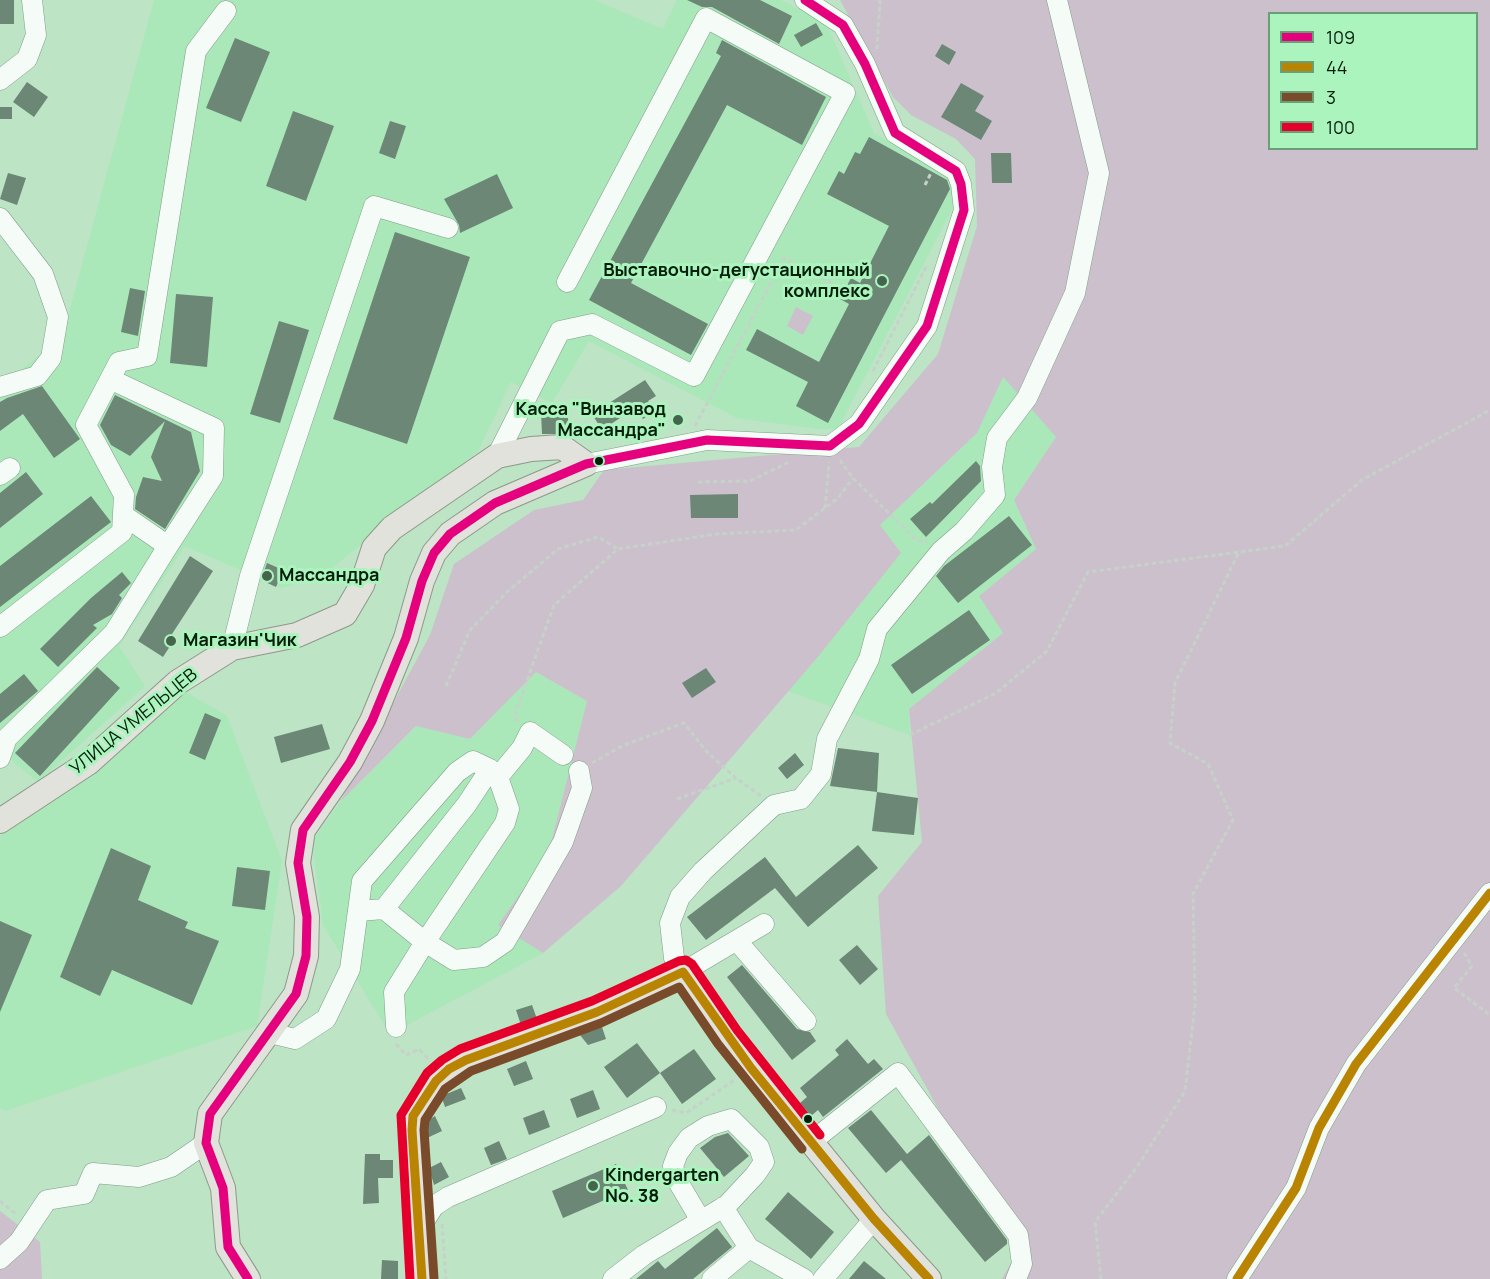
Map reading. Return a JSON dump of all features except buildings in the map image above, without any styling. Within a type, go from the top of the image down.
[{"type":"main road","name":"УЛИЦА УМЕЛЬЦЕВ","points":[[1,817],[88,763],[178,682],[232,648],[297,635],[345,614],[362,585],[374,548],[392,528],[497,456],[531,449],[562,447],[586,464]]},
{"type":"main road","points":[[248,1279],[228,1246],[223,1188],[206,1143],[210,1114],[296,994],[306,956],[307,917],[298,863],[303,830],[350,762],[372,721],[406,638],[422,581],[434,554],[450,534],[495,503],[586,464]]},
{"type":"main road","points":[[422,1279],[431,1225],[411,1145],[413,1116],[442,1075],[466,1060],[597,1011],[683,972],[727,1037],[811,1142],[874,1219],[929,1279]]},
{"type":"street","points":[[0,80],[27,59],[36,35],[32,0]]},
{"type":"street","points":[[586,464],[707,440],[827,447],[860,424],[927,326],[964,210],[961,184],[956,171],[895,133],[867,69],[843,26],[806,0]]},
{"type":"street","points":[[764,924],[683,972],[674,958],[670,923],[680,897],[703,870],[774,805],[801,799],[821,774],[826,739],[869,659],[877,629],[941,551],[964,531],[995,495],[992,467],[997,438],[1028,398],[1076,293],[1100,173],[1057,0]]},
{"type":"street","points":[[0,627],[122,532],[124,495],[86,425],[119,362],[147,356],[196,51],[226,11]]},
{"type":"street","points":[[497,456],[560,331],[592,324],[694,375],[846,93],[706,18],[567,282]]},
{"type":"street","points":[[232,648],[250,576],[375,206],[448,228]]},
{"type":"street","points":[[0,218],[43,274],[58,317],[51,358],[37,376],[0,387]]},
{"type":"street","points":[[0,758],[7,738],[114,633],[213,476],[214,428],[110,379]]},
{"type":"street","points":[[123,515],[168,546]]},
{"type":"street","points":[[384,909],[467,804],[494,773],[522,748],[530,732],[563,755]]},
{"type":"street","points":[[270,1033],[295,1039],[326,1019],[350,969],[362,880],[457,772],[473,761],[494,773],[509,809],[505,823],[394,992],[396,1028]]},
{"type":"street","points":[[358,911],[384,909],[425,942],[454,960],[483,957],[505,942],[563,842],[582,788],[579,771]]},
{"type":"street","points":[[1238,1279],[1296,1188],[1319,1128],[1346,1080],[1490,892]]},
{"type":"street","points":[[736,941],[806,1021]]},
{"type":"street","points":[[811,1142],[898,1073],[1018,1235],[1022,1264],[1016,1279]]},
{"type":"street","points":[[431,1225],[434,1206],[448,1197],[656,1107]]},
{"type":"street","points":[[613,1279],[644,1255],[723,1207],[764,1162],[759,1147],[731,1119],[708,1126],[689,1138],[678,1153],[673,1166],[677,1180],[700,1219]]},
{"type":"street","points":[[0,1259],[19,1242],[47,1200],[84,1194],[93,1173],[139,1176],[171,1167],[206,1143]]},
{"type":"street","points":[[723,1207],[749,1248],[804,1279]]},
{"type":"street","points":[[823,1279],[874,1219]]},
{"type":"street","points":[[712,1279],[749,1248]]},
{"type":"path","points":[[867,69],[877,56],[880,0]]},
{"type":"path","points":[[686,444],[784,258],[845,290]]},
{"type":"path","points":[[870,379],[928,264]]},
{"type":"path","points":[[910,735],[996,693],[1047,651],[1088,572],[1286,546],[1362,480],[1490,410]]},
{"type":"path","points":[[827,447],[853,478],[917,541],[930,541],[941,551]]},
{"type":"path","points":[[698,482],[750,481],[827,447]]},
{"type":"path","points":[[825,508],[827,447]]},
{"type":"path","points":[[514,717],[554,605],[618,549],[717,534],[796,530],[838,498],[853,478]]},
{"type":"path","points":[[446,686],[470,630],[507,592],[558,549],[598,537],[618,549]]},
{"type":"path","points":[[1101,1279],[1095,1222],[1137,1167],[1185,1091],[1195,1004],[1193,894],[1233,820],[1208,764],[1170,743],[1175,683],[1239,552]]},
{"type":"path","points":[[579,771],[624,745],[684,723],[707,752],[736,778],[774,805]]},
{"type":"path","points":[[677,799],[736,778]]},
{"type":"path","points":[[1454,939],[1472,966],[1454,988],[1490,1015]]},
{"type":"path","points":[[396,1028],[396,1044],[406,1055],[419,1049],[442,1075]]},
{"type":"path","points":[[656,1107],[686,1113],[752,1068]]},
{"type":"path","points":[[0,1201],[29,1226]]},
{"type":"path","points":[[431,1225],[446,1279]]},
{"type":"shaded area","points":[[154,0],[594,0],[663,29],[677,0],[781,0],[826,23],[874,133],[958,183],[959,196],[838,429],[818,429],[737,418],[589,341],[552,403],[511,382],[478,451],[323,575],[282,588],[185,546],[119,646],[145,686],[38,782],[0,751],[0,386],[62,338]]},
{"type":"shaded area","points":[[840,0],[1490,0],[1490,1279],[1002,1279],[1017,1252],[886,1014],[878,896],[922,842],[909,709],[1003,633],[979,596],[1036,549],[1014,500],[1056,437],[1003,377],[977,433],[880,525],[901,553],[817,658],[621,886],[543,953],[498,925],[534,874],[552,839],[587,701],[536,672],[470,739],[416,726],[340,802],[430,635],[454,564],[534,510],[583,500],[604,470],[859,447],[938,354],[977,226],[975,159],[956,139],[911,115],[893,97]]},
{"type":"shaded area","points":[[796,307],[813,316],[803,335],[787,326]]},
{"type":"shaded area","points":[[1002,376],[1057,437],[1014,500],[1036,549],[979,596],[1003,633],[909,709],[910,735],[788,691],[817,658],[879,525],[976,433]]},
{"type":"shaded area","points":[[536,672],[587,701],[552,839],[534,874],[499,925],[543,953],[390,1034],[323,925],[312,842],[340,802],[417,726],[470,739]]},
{"type":"shaded area","points":[[184,691],[227,716],[282,861],[257,1026],[5,1111],[0,1108],[0,836]]},
{"type":"shaded area","points":[[0,1211],[40,1242],[42,1279],[0,1279]]},
{"type":"transit line","name":"109","points":[[248,1279],[228,1247],[223,1188],[206,1143],[210,1114],[296,994],[306,956],[307,917],[298,863],[303,830],[350,762],[372,721],[406,638],[422,581],[434,553],[450,534],[495,503],[586,464],[707,440],[830,446],[859,424],[927,326],[964,210],[961,184],[956,171],[895,133],[865,64],[843,25],[805,0]]},
{"type":"transit line","name":"44","points":[[1237,1279],[1296,1188],[1319,1128],[1356,1064],[1490,893]]},
{"type":"transit line","name":"100","points":[[410,1279],[401,1115],[427,1073],[460,1049],[592,1001],[679,961],[686,960],[692,964],[737,1030],[820,1135]]},
{"type":"transit line","name":"44","points":[[422,1279],[412,1130],[413,1116],[436,1081],[449,1069],[466,1060],[597,1012],[683,972],[751,1068],[874,1219],[929,1279]]},
{"type":"transit line","name":"3","points":[[434,1278],[424,1130],[425,1120],[445,1089],[471,1071],[601,1023],[679,987],[718,1044],[802,1149]]},
{"type":"place","name":"Выставочно-дегустационный комплекс","points":[[882,281]]},
{"type":"place","name":"Касса \"Винзавод Массандра\"","points":[[678,420]]},
{"type":"place","name":"Массандра","points":[[267,576]]},
{"type":"place","name":"Магазин'Чик","points":[[171,641]]},
{"type":"place","name":"Kindergarten No. 38","points":[[593,1186]]}]
